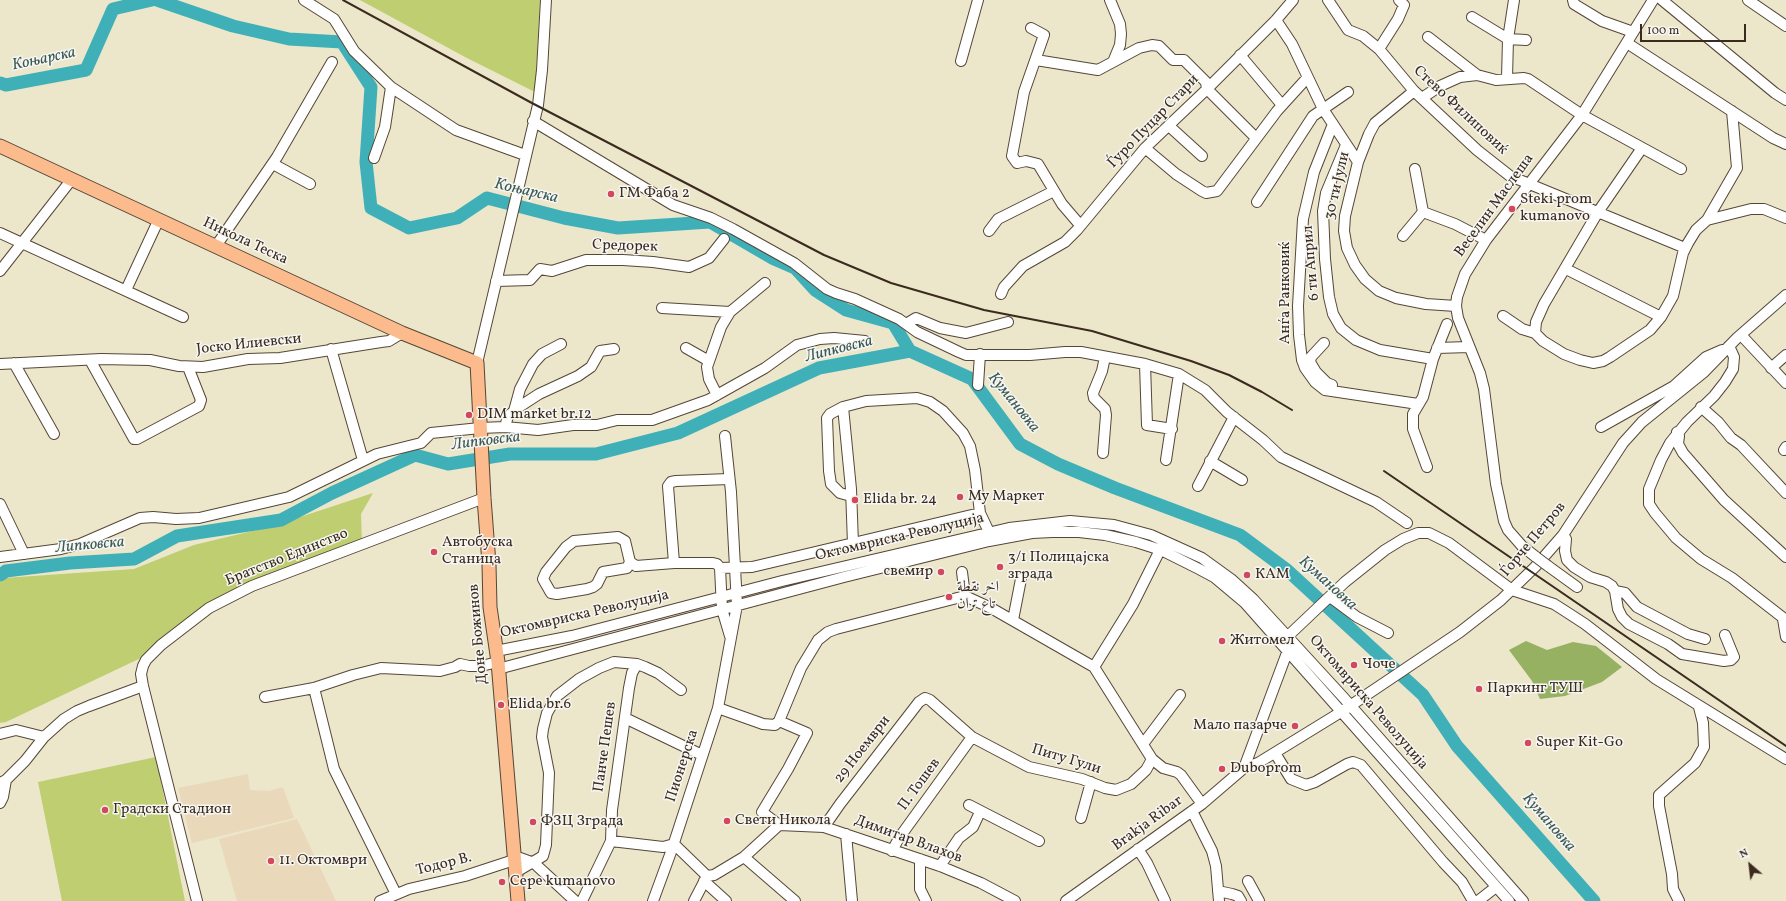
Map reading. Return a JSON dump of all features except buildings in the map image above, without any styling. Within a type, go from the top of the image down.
[{"type":"main road","name":"Никола Теска","points":[[0,146],[402,333],[477,363]]},
{"type":"main road","name":"Доне Божинов","points":[[477,363],[489,564],[490,607],[497,661],[518,901]]},
{"type":"street","points":[[304,0],[334,19],[354,51],[391,87],[456,130],[525,155]]},
{"type":"street","points":[[477,363],[538,105],[542,70],[546,0]]},
{"type":"street","points":[[961,61],[978,0]]},
{"type":"street","points":[[1110,0],[1120,24],[1122,34],[1113,62]]},
{"type":"street","name":"Ѓуро Пуцар Стари","points":[[1001,294],[1004,287],[1023,266],[1065,242],[1145,148],[1276,20],[1293,0]]},
{"type":"street","name":"Стево Филиповиќ","points":[[1328,0],[1348,30],[1363,36],[1379,49],[1414,91],[1477,150],[1510,176],[1685,248]]},
{"type":"street","points":[[1379,49],[1398,19],[1404,5],[1399,0]]},
{"type":"street","points":[[1573,0],[1574,4],[1602,21],[1633,32]]},
{"type":"street","name":"Веселин Маслеша","points":[[1577,587],[1518,542],[1508,530],[1504,521],[1496,484],[1484,389],[1480,373],[1458,318],[1456,306],[1458,290],[1465,274],[1486,240],[1582,115],[1653,0]]},
{"type":"street","points":[[1662,0],[1775,93],[1786,100]]},
{"type":"street","points":[[1748,0],[1786,26]]},
{"type":"street","points":[[1507,78],[1508,39],[1512,1]]},
{"type":"street","points":[[1472,17],[1508,39],[1526,40]]},
{"type":"street","points":[[1276,20],[1292,44],[1323,109],[1358,162]]},
{"type":"street","points":[[1031,28],[1044,35],[1024,92],[1012,156],[1017,163],[1026,161],[1038,164],[1065,209],[1080,225]]},
{"type":"street","points":[[1428,37],[1477,75]]},
{"type":"street","points":[[1627,43],[1773,138],[1786,144]]},
{"type":"street","points":[[1036,60],[1098,70],[1139,48],[1152,45],[1159,46],[1173,60],[1184,60],[1206,82],[1207,89],[1256,138]]},
{"type":"street","points":[[1240,55],[1282,105]]},
{"type":"street","points":[[216,246],[273,164],[296,127],[332,62]]},
{"type":"street","points":[[1422,98],[1450,81],[1460,77],[1477,75],[1496,80],[1518,77],[1528,79],[1582,115],[1682,169]]},
{"type":"street","points":[[1145,148],[1176,174],[1206,193],[1217,191],[1282,105],[1307,78]]},
{"type":"street","points":[[374,158],[385,127],[391,87]]},
{"type":"street","name":"30 ти Јули","points":[[1414,91],[1376,123],[1364,144],[1358,162],[1345,216],[1344,231],[1347,248],[1355,266],[1365,279],[1379,291],[1396,298],[1426,304],[1456,306]]},
{"type":"street","points":[[1257,202],[1313,116],[1348,92]]},
{"type":"street","points":[[1503,316],[1522,329],[1535,333],[1564,354],[1593,363],[1604,361],[1650,330],[1661,317],[1673,296],[1685,248],[1696,230],[1707,220],[1737,168],[1732,111]]},
{"type":"street","points":[[534,120],[673,205],[711,218],[794,263],[827,289],[856,299],[899,319],[917,332],[959,352],[966,354],[1030,355],[1081,352],[1145,364],[1179,374],[1205,390],[1281,457],[1376,502],[1407,523]]},
{"type":"street","name":"Анѓа Ранковиќ","points":[[1333,124],[1314,172],[1303,219],[1299,291],[1299,335],[1305,368],[1315,382],[1325,390],[1418,404]]},
{"type":"street","points":[[1169,126],[1202,156]]},
{"type":"street","name":"6 ти Април","points":[[1346,146],[1326,193],[1323,211],[1325,259],[1329,297],[1333,314],[1341,328],[1356,340],[1380,350],[1433,360]]},
{"type":"street","points":[[1535,333],[1536,322],[1544,304],[1566,269],[1598,212],[1642,148]]},
{"type":"street","points":[[273,164],[310,184]]},
{"type":"street","points":[[1415,169],[1423,212]]},
{"type":"street","points":[[0,271],[72,179]]},
{"type":"street","points":[[989,231],[998,219],[1054,191]]},
{"type":"street","points":[[1707,220],[1751,209],[1764,209],[1786,218]]},
{"type":"street","points":[[1403,236],[1423,212]]},
{"type":"street","points":[[1423,212],[1454,224],[1486,240]]},
{"type":"street","points":[[126,290],[159,219]]},
{"type":"street","points":[[0,233],[183,317]]},
{"type":"street","name":"Средорек","points":[[496,281],[530,280],[540,269],[552,271],[586,260],[653,262],[689,267],[709,258],[724,239]]},
{"type":"street","points":[[1566,269],[1661,317]]},
{"type":"street","points":[[718,395],[709,379],[707,367],[721,327],[730,312],[765,284]]},
{"type":"street","name":"Ѓорче Петров","points":[[1244,768],[1258,763],[1341,712],[1460,632],[1512,590],[1563,535],[1623,443],[1642,422],[1704,372],[1741,334],[1786,294]]},
{"type":"street","points":[[662,308],[730,312]]},
{"type":"street","points":[[906,324],[916,318],[940,328],[966,333],[1008,322]]},
{"type":"street","points":[[1427,468],[1413,429],[1413,414],[1423,397],[1433,360],[1447,324]]},
{"type":"street","name":"Јоско Илиевски","points":[[0,364],[90,360],[142,360],[188,367],[203,367],[248,359],[280,358],[388,341],[402,333]]},
{"type":"street","points":[[1741,334],[1786,383]]},
{"type":"street","points":[[0,558],[61,549],[80,544],[140,518],[199,518],[272,502],[289,497],[377,454],[421,443],[432,432],[505,427],[538,430],[573,425],[597,425],[617,420],[652,420],[699,404],[718,395],[765,368],[797,345],[820,339],[834,338],[866,341]]},
{"type":"street","points":[[1324,343],[1311,357],[1310,362],[1316,372],[1327,383],[1341,389],[1344,392]]},
{"type":"street","points":[[514,411],[520,389],[533,364],[542,354],[561,344]]},
{"type":"street","points":[[1600,428],[1674,386],[1706,357],[1729,346],[1734,357],[1733,369],[1725,382],[1677,432],[1661,460],[1650,489],[1650,504],[1655,513],[1676,538],[1701,558],[1732,578],[1785,620],[1786,637]]},
{"type":"street","points":[[1437,348],[1469,347]]},
{"type":"street","points":[[686,348],[709,361]]},
{"type":"street","points":[[331,349],[363,460]]},
{"type":"street","points":[[505,427],[508,416],[514,411],[539,394],[578,376],[591,367],[600,351],[614,349]]},
{"type":"street","points":[[978,385],[980,354]]},
{"type":"street","points":[[1771,368],[1786,355]]},
{"type":"street","points":[[1103,454],[1106,415],[1105,409],[1094,398],[1093,393],[1102,371],[1105,357]]},
{"type":"street","points":[[90,360],[132,437],[137,439],[199,406],[201,400],[188,367]]},
{"type":"street","points":[[14,364],[54,434]]},
{"type":"street","points":[[1145,364],[1147,425],[1172,429]]},
{"type":"street","points":[[1166,460],[1172,429],[1179,374]]},
{"type":"street","points":[[851,496],[840,493],[832,484],[828,471],[827,418],[830,414],[843,407],[866,401],[917,398],[930,402],[943,411],[963,433],[970,446],[975,470],[980,513],[989,532]]},
{"type":"street","points":[[843,407],[851,496],[853,544]]},
{"type":"street","points":[[1701,408],[1718,422],[1731,438],[1741,445],[1786,493]]},
{"type":"street","points":[[1198,486],[1234,417]]},
{"type":"street","points":[[1677,432],[1679,436],[1678,444],[1683,453],[1724,500],[1786,557]]},
{"type":"street","name":"Пионерска","points":[[653,901],[674,844],[718,708],[737,605],[736,567],[725,436]]},
{"type":"street","points":[[1210,461],[1242,480]]},
{"type":"street","points":[[674,563],[668,486],[671,482],[676,481],[729,479]]},
{"type":"street","name":"Братство Единство","points":[[197,901],[141,674],[146,660],[178,631],[209,608],[229,597],[252,586],[484,498]]},
{"type":"street","points":[[0,504],[24,554]]},
{"type":"street","points":[[630,562],[626,568],[603,572],[599,581],[593,587],[565,593],[551,593],[543,579],[546,572],[566,547],[574,541],[618,536],[625,541],[630,562],[636,566],[674,563],[713,563],[717,564],[720,568],[752,567],[772,564],[980,513]]},
{"type":"street","name":"Октомвриска Револуција","points":[[497,661],[572,636],[782,581],[989,532],[1028,525],[1070,521],[1114,525],[1163,545],[1202,558],[1231,579],[1266,612],[1288,636],[1523,901]]},
{"type":"street","name":"Октомвриска Револуција","points":[[497,661],[722,609],[966,546],[1032,533],[1080,532],[1163,545],[1227,587],[1244,603],[1288,650],[1509,901]]},
{"type":"street","points":[[1288,636],[1345,582],[1385,550],[1403,539],[1418,533],[1429,533],[1449,543],[1512,590],[1554,604],[1585,624],[1656,679],[1699,707],[1766,745],[1786,759]]},
{"type":"street","points":[[1563,535],[1566,539],[1565,551],[1567,560],[1574,567],[1590,577],[1606,582],[1612,586],[1615,591],[1618,609],[1622,617],[1629,624],[1668,644],[1682,654],[1724,661],[1731,660],[1734,657],[1725,635]]},
{"type":"street","points":[[1094,667],[1133,604],[1163,545]]},
{"type":"street","name":"Пионерска","points":[[720,568],[722,609],[731,639]]},
{"type":"street","points":[[962,572],[965,596]]},
{"type":"street","points":[[1013,620],[1021,579]]},
{"type":"street","points":[[1615,591],[1625,593],[1637,607],[1688,634],[1705,639]]},
{"type":"street","points":[[718,708],[763,724],[775,725],[779,720],[807,657],[818,640],[828,632],[965,596],[1013,620],[1094,667],[1152,759],[1163,768],[1177,772],[1181,775],[1202,804]]},
{"type":"street","points":[[1330,597],[1357,616],[1388,633]]},
{"type":"street","points":[[1244,768],[1246,759],[1288,650]]},
{"type":"street","points":[[265,697],[314,688],[353,675],[382,668],[440,671],[460,664],[482,666],[497,661]]},
{"type":"street","points":[[516,872],[534,863],[543,856],[547,832],[549,773],[542,737],[544,721],[551,706],[563,690],[599,668],[614,662],[637,664],[658,673],[681,690]]},
{"type":"street","name":"Панче Пешев","points":[[582,901],[611,841],[612,810],[625,718],[632,673],[637,664]]},
{"type":"street","points":[[0,803],[3,797],[3,781],[25,762],[44,737],[77,711],[144,686]]},
{"type":"street","points":[[314,688],[334,769],[396,894]]},
{"type":"street","points":[[1143,744],[1180,695]]},
{"type":"street","name":"29 Ноември","points":[[824,827],[919,702],[925,698],[930,700]]},
{"type":"street","name":"Питу Гули","points":[[930,700],[972,737],[1029,766],[1082,778],[1105,788],[1116,790],[1123,788],[1138,778],[1146,770],[1152,759]]},
{"type":"street","points":[[1679,901],[1673,889],[1672,874],[1659,806],[1659,795],[1695,763],[1704,747],[1703,723],[1699,707]]},
{"type":"street","points":[[625,718],[702,755]]},
{"type":"street","points":[[694,901],[705,878],[714,875],[744,856],[779,825],[762,812],[788,769],[807,733],[779,720]]},
{"type":"street","points":[[0,734],[16,730],[44,737]]},
{"type":"street","name":"П. Тошев","points":[[892,851],[898,838],[972,737]]},
{"type":"street","points":[[1275,753],[1291,779],[1306,785],[1315,782],[1347,764],[1353,762],[1360,765],[1462,882],[1473,901]]},
{"type":"street","name":"Brakja Ribar","points":[[1066,901],[1105,875],[1138,849],[1202,804],[1244,768]]},
{"type":"street","points":[[1081,818],[1091,782]]},
{"type":"street","points":[[969,805],[1039,841]]},
{"type":"street","points":[[1192,811],[1212,851],[1216,866],[1218,896],[1232,894],[1238,896],[1241,901]]},
{"type":"street","points":[[940,866],[959,838],[973,827],[980,812]]},
{"type":"street","name":"Димитар Влахов","points":[[779,825],[824,827],[846,834],[892,851],[940,866],[980,883],[1015,901]]},
{"type":"street","points":[[846,834],[852,901]]},
{"type":"street","points":[[611,841],[663,847],[674,844],[726,901]]},
{"type":"street","points":[[1138,849],[1147,863],[1165,901]]},
{"type":"street","points":[[744,856],[795,901]]},
{"type":"street","points":[[515,858],[525,858],[534,863],[575,901]]},
{"type":"street","name":"Тодор В.","points":[[380,901],[409,889],[466,876],[515,858]]},
{"type":"street","points":[[920,859],[920,889],[926,901]]},
{"type":"street","points":[[1248,881],[1259,901]]},
{"type":"street","points":[[1478,901],[1496,887]]},
{"type":"shaded area","points":[[248,774],[250,790],[269,791],[283,787],[294,818],[192,843],[178,788]]},
{"type":"shaded area","name":"11. Октомври","points":[[297,819],[336,901],[237,901],[219,839]]},
{"type":"green space","points":[[360,0],[540,0],[535,92],[465,57]]},
{"type":"green space","points":[[373,493],[361,514],[362,545],[245,583],[145,656],[6,722],[0,723],[0,582],[4,578],[134,569],[194,545],[273,526]]},
{"type":"green space","points":[[1526,641],[1547,650],[1573,642],[1596,646],[1622,667],[1602,682],[1565,696],[1540,699],[1532,681],[1509,650]]},
{"type":"green space","name":"Градски Стадион","points":[[156,757],[185,901],[62,901],[38,782]]},
{"type":"waterway","name":"Коњарска","points":[[0,83],[6,85],[86,70],[113,9],[152,0]]},
{"type":"waterway","name":"Коњарска","points":[[157,0],[233,26],[289,39],[342,42],[371,87],[366,162],[371,208],[409,228],[457,218],[487,198],[564,218],[618,228],[710,222],[772,258],[795,268],[815,290],[846,310],[893,323],[910,351]]},
{"type":"waterway","name":"Кумановка","points":[[910,351],[972,379],[1020,444],[1058,464],[1115,488],[1240,535],[1287,570],[1423,695],[1457,746],[1594,901]]},
{"type":"waterway","name":"Липковска","points":[[0,575],[6,571],[70,563],[134,559],[177,536],[281,520],[332,493],[415,455],[448,464],[510,454],[596,454],[678,433],[819,368],[910,351]]},
{"type":"railway","points":[[343,0],[530,102],[824,255],[891,283],[984,310],[1092,331],[1191,361],[1229,375],[1292,410]]},
{"type":"railway","points":[[1384,471],[1786,746]]},
{"type":"place","name":"ГМ Фаба 2","points":[[611,194]]},
{"type":"place","name":"Steki prom kumanovo","points":[[1512,209]]},
{"type":"place","name":"DIM market br.12","points":[[469,415]]},
{"type":"place","name":"Му Маркет","points":[[960,497]]},
{"type":"place","name":"Elida br. 24","points":[[855,500]]},
{"type":"place","name":"Автобуска Станица","points":[[434,552]]},
{"type":"place","name":"3/1 Полицајска зграда","points":[[1000,567]]},
{"type":"place","name":"свемир","points":[[941,572]]},
{"type":"place","name":"КАМ","points":[[1247,575]]},
{"type":"place","name":"اخر نقطة تاع تران","points":[[949,597]]},
{"type":"place","name":"Житомел","points":[[1222,641]]},
{"type":"place","name":"Чоче","points":[[1354,665]]},
{"type":"place","name":"Паркинг ТУШ","points":[[1479,689]]},
{"type":"place","name":"Elida br.6","points":[[501,705]]},
{"type":"place","name":"Мало пазарче","points":[[1295,726]]},
{"type":"place","name":"Super Kit-Go","points":[[1528,743]]},
{"type":"place","name":"Duboprom","points":[[1222,769]]},
{"type":"place","name":"Градски Стадион","points":[[105,810]]},
{"type":"place","name":"Свети Никола","points":[[727,821]]},
{"type":"place","name":"ФЗЦ Зграда","points":[[533,822]]},
{"type":"place","name":"11. Октомври","points":[[271,861]]},
{"type":"place","name":"Cepe kumanovo","points":[[502,882]]}]
